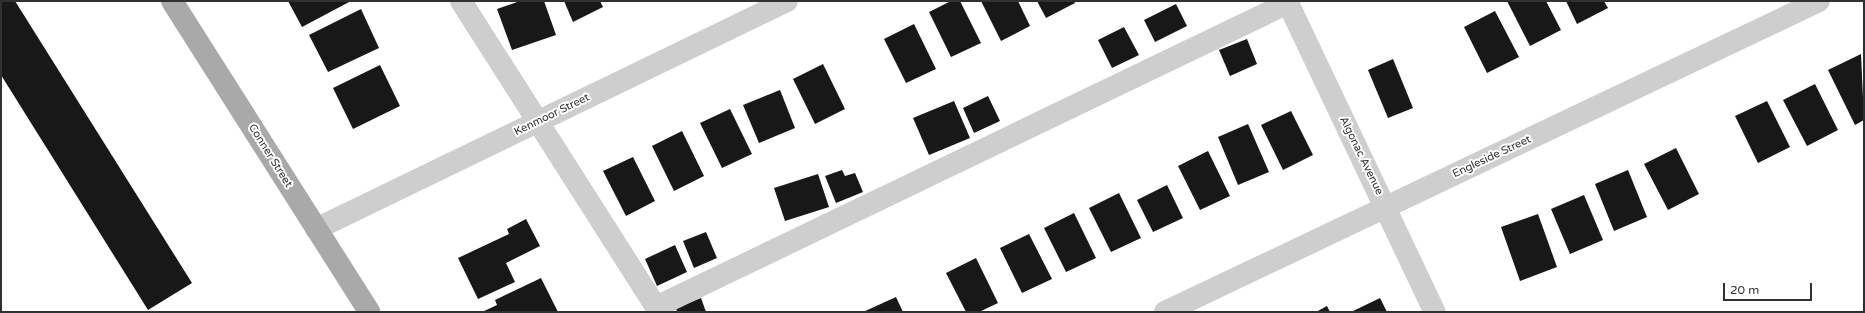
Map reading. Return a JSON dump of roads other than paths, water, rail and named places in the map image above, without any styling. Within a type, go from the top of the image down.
[{"type":"main road","name":"Conner Street","points":[[172,1],[369,312]]},
{"type":"street","points":[[461,1],[658,310],[1287,2]]},
{"type":"street","name":"Kenmoor Street","points":[[316,229],[787,1]]},
{"type":"street","name":"Engleside Street","points":[[1165,312],[1819,1]]},
{"type":"street","name":"Algonac Avenue","points":[[1287,2],[1435,312]]}]
